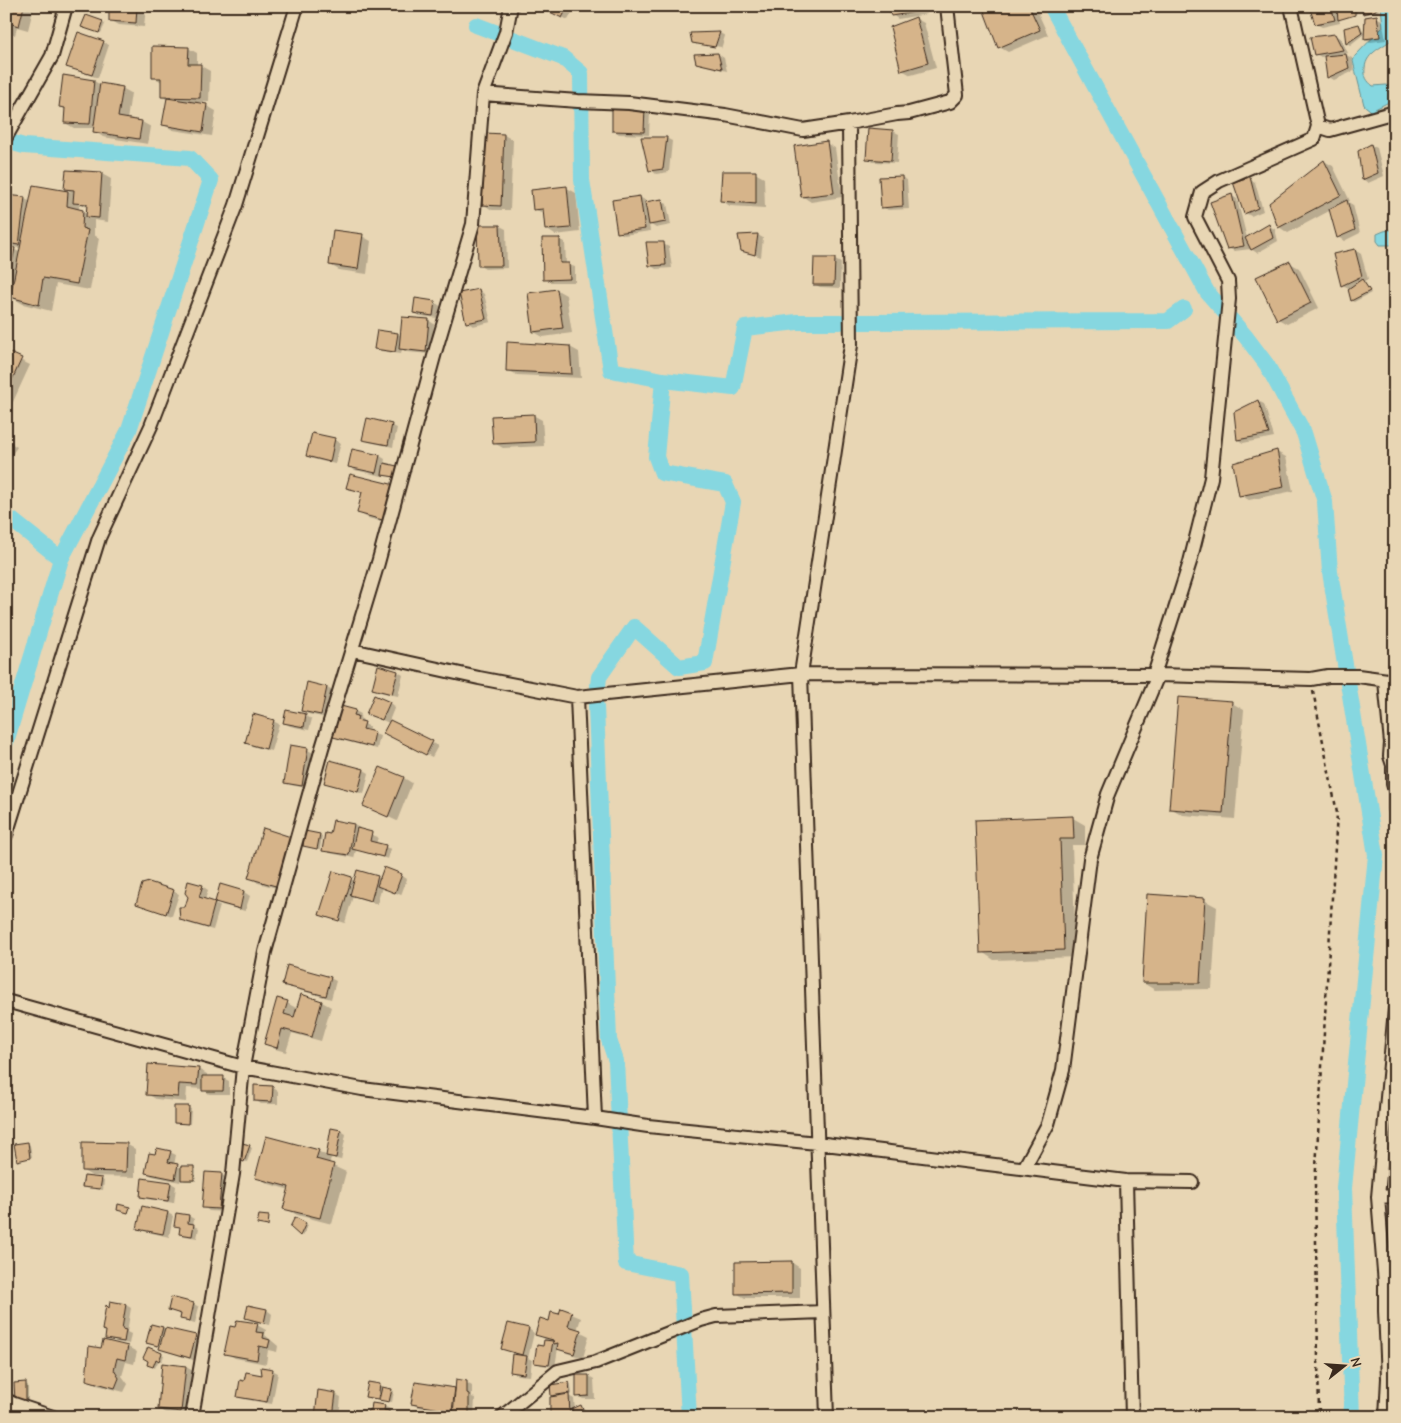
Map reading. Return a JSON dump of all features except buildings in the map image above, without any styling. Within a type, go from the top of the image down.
[{"type":"street","points":[[6,137],[52,56],[66,6]]},
{"type":"street","points":[[6,835],[99,538],[151,426],[236,205],[297,6]]},
{"type":"street","points":[[192,1417],[233,1174],[243,1067],[265,952],[473,224],[483,94],[506,32],[511,6]]},
{"type":"street","points":[[483,94],[629,103],[725,115],[803,130],[909,113],[939,106],[950,102],[957,96],[947,6]]},
{"type":"street","points":[[1024,1168],[1048,1124],[1063,1070],[1090,859],[1108,794],[1156,675],[1190,562],[1211,478],[1229,299],[1228,281],[1195,217],[1202,192],[1219,181],[1314,139],[1318,126],[1291,6]]},
{"type":"street","points":[[1318,126],[1330,130],[1395,112]]},
{"type":"street","points":[[827,1417],[801,674],[851,345],[849,123]]},
{"type":"street","points":[[352,650],[577,697],[801,674],[1156,675],[1311,679],[1328,676],[1358,676],[1390,681],[1390,756],[1393,765],[1395,809]]},
{"type":"street","points":[[577,697],[601,1119]]},
{"type":"street","points":[[6,1001],[243,1067],[362,1089],[648,1126],[817,1142],[1126,1181],[1192,1182]]},
{"type":"street","points":[[1386,1417],[1388,1378],[1385,1284],[1378,1197],[1395,1009]]},
{"type":"street","points":[[1126,1181],[1132,1417]]},
{"type":"street","points":[[1378,1197],[1395,1196]]},
{"type":"street","points":[[502,1417],[558,1371],[596,1362],[701,1320],[716,1316],[823,1312]]},
{"type":"street","points":[[6,1400],[53,1417]]},
{"type":"path","points":[[1311,679],[1337,813],[1315,1185],[1319,1417]]},
{"type":"water","points":[[1381,6],[1395,6],[1395,37],[1372,54],[1366,62],[1365,74],[1373,86],[1386,85],[1391,87],[1394,94],[1391,101],[1371,111],[1364,105],[1353,61],[1355,56],[1383,27]]},
{"type":"water","points":[[1395,229],[1395,245],[1380,245],[1377,241],[1377,234]]},
{"type":"waterway","points":[[1051,6],[1207,292],[1246,337],[1267,365],[1304,433],[1325,502],[1330,572],[1376,855],[1344,1188],[1352,1417]]},
{"type":"waterway","points":[[476,25],[563,58],[581,73],[582,180],[611,370],[663,380],[733,388],[745,328],[797,322],[840,322]]},
{"type":"waterway","points":[[6,141],[24,146],[190,158],[211,180],[129,430],[61,559]]},
{"type":"waterway","points":[[860,322],[1168,321],[1184,309]]},
{"type":"waterway","points":[[598,686],[599,677],[634,627],[679,667],[705,663],[733,502],[725,484],[662,473],[656,457],[663,380]]},
{"type":"waterway","points":[[6,518],[12,520],[61,559],[6,742]]},
{"type":"waterway","points":[[596,706],[609,1040],[616,1061],[626,1263],[681,1274],[689,1417]]}]
